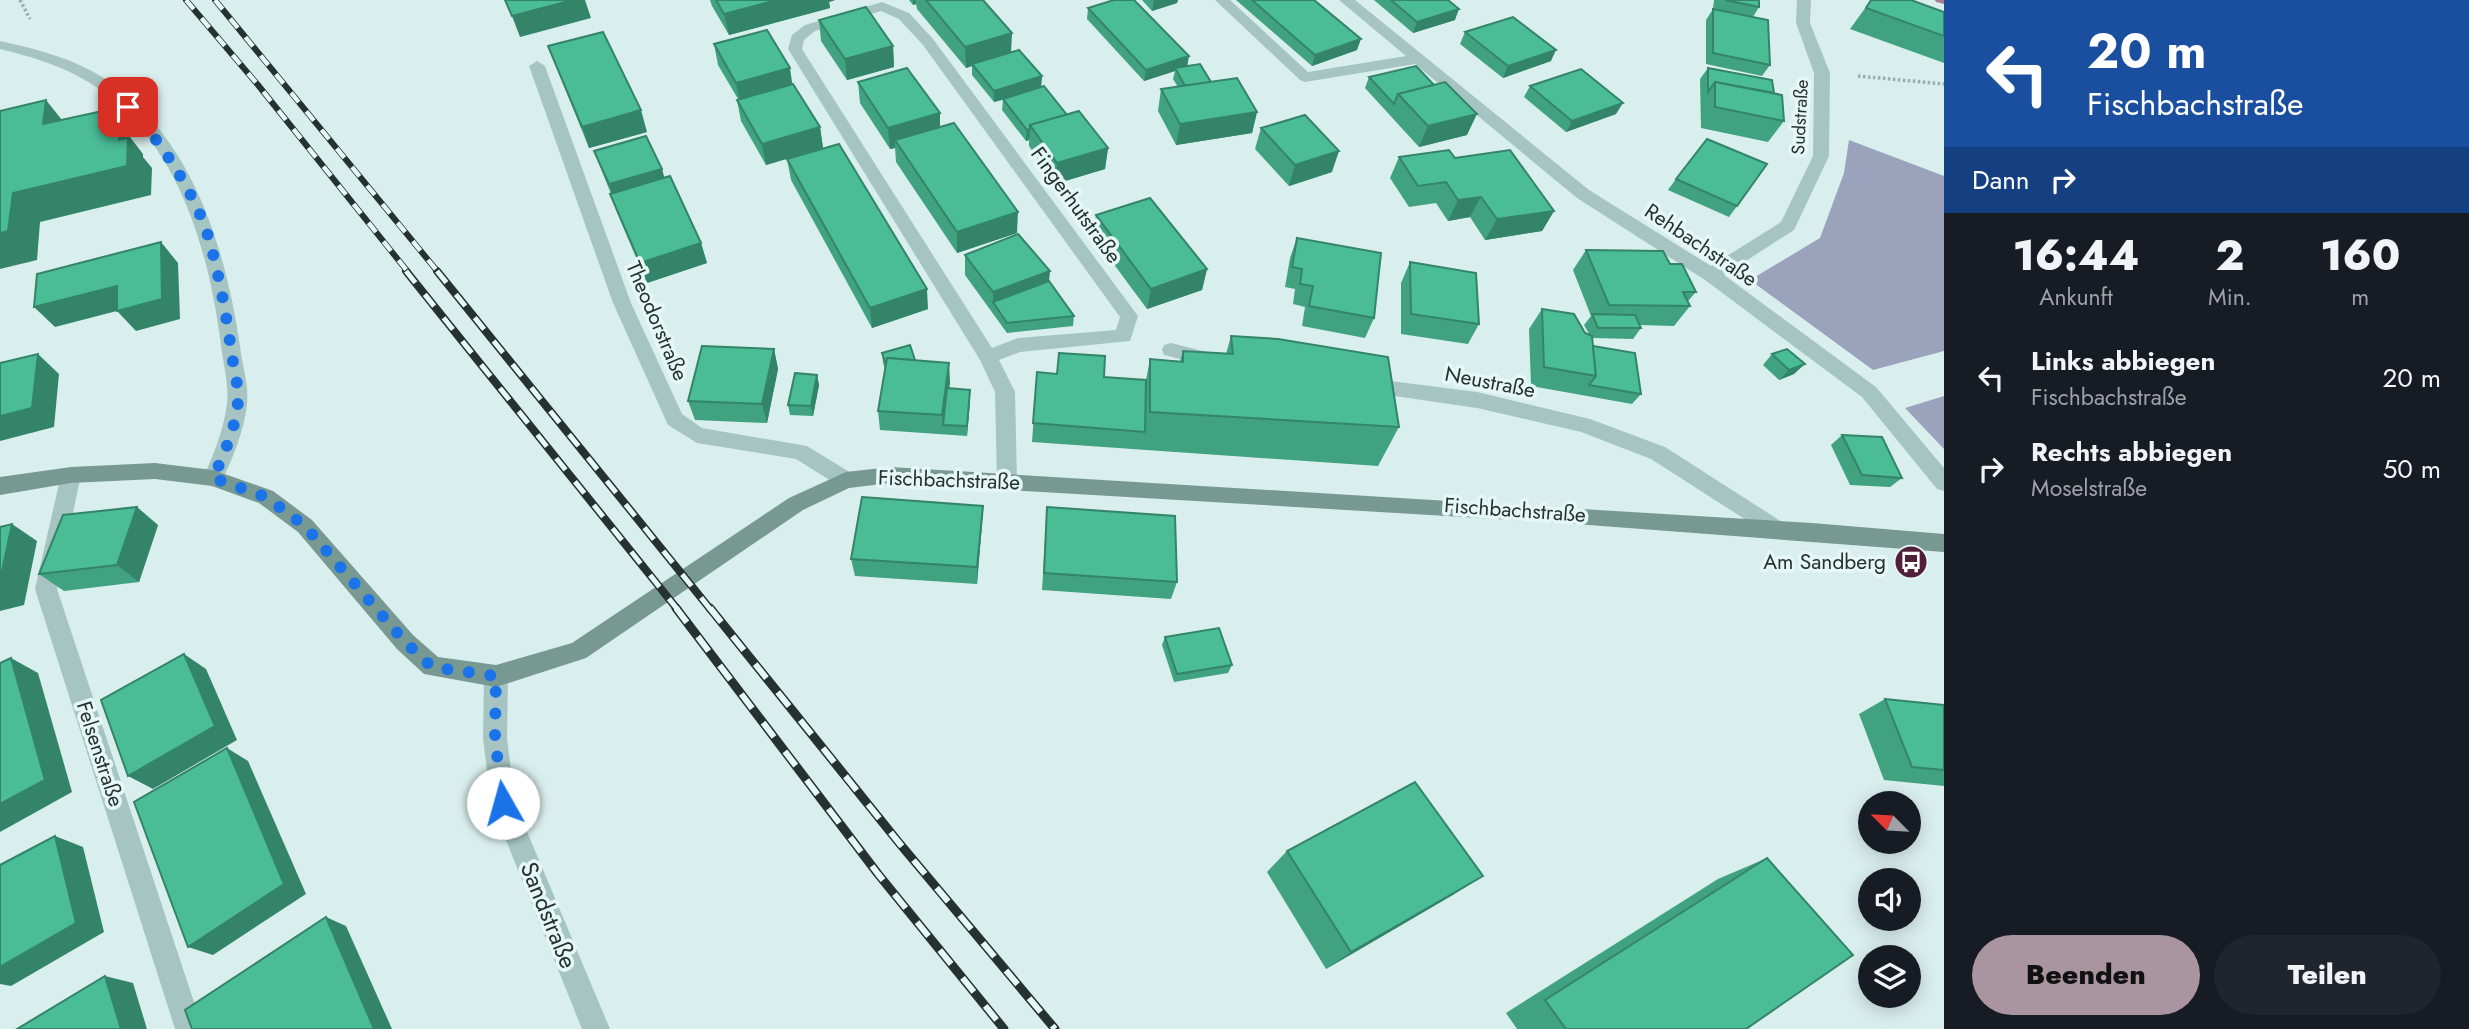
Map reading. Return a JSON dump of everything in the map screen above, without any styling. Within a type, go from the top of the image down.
[{"type":"street","points":[[1222,0],[1305,77],[1418,59]]},
{"type":"street","name":"Rehbachstraße","points":[[1346,0],[1583,194],[1711,275],[1869,391],[1944,483]]},
{"type":"street","name":"Sudstraße","points":[[1711,275],[1788,226],[1821,156],[1822,73],[1803,23],[1804,0]]},
{"type":"street","name":"Fingerhutstraße","points":[[988,357],[1018,345],[1123,336],[1129,316],[928,42],[904,16],[881,3],[810,27],[797,38],[795,49],[988,357],[1005,392],[1007,482]]},
{"type":"street","points":[[0,45],[30,51],[74,67],[112,92],[145,123],[178,173],[208,237],[227,323],[238,400],[232,435],[213,478]]},
{"type":"street","name":"Theodorstraße","points":[[537,66],[622,303],[676,419],[697,435],[800,452],[846,480]]},
{"type":"street","points":[[1171,350],[1230,364]]},
{"type":"street","name":"Neustraße","points":[[1352,383],[1477,400],[1583,425],[1658,453],[1775,528]]},
{"type":"street","name":"Fischbachstraße","points":[[0,486],[71,475],[155,471],[213,478],[266,497],[305,526],[405,642],[432,667],[496,676],[578,651],[796,504],[846,480],[890,475],[1406,503],[1775,528],[1944,543]]},
{"type":"street","name":"Felsenstraße","points":[[71,475],[46,589],[189,1029]]},
{"type":"street","name":"Sandstraße","points":[[496,676],[495,738],[503,803],[596,1029]]},
{"type":"path","points":[[1822,73],[1944,84]]},
{"type":"shaded area","points":[[1849,140],[1944,176],[1944,351],[1873,370],[1750,280],[1820,238],[1844,173]]},
{"type":"shaded area","points":[[1944,396],[1944,449],[1905,408]]},
{"type":"building","points":[[505,0],[573,0],[512,16]]},
{"type":"building","points":[[716,0],[777,0],[724,14]]},
{"type":"building","points":[[926,0],[983,0],[1012,33],[965,47]]},
{"type":"building","points":[[1114,0],[1134,0],[1189,56],[1146,70],[1088,8]]},
{"type":"building","points":[[1252,0],[1314,0],[1361,39],[1315,55]]},
{"type":"building","points":[[1391,0],[1448,0],[1459,9],[1417,22]]},
{"type":"building","points":[[1725,0],[1759,0],[1759,7]]},
{"type":"building","points":[[1871,0],[1911,0],[1944,12],[1944,36],[1866,8]]},
{"type":"building","points":[[866,7],[893,46],[845,59],[819,20]]},
{"type":"building","points":[[1713,9],[1768,20],[1770,65],[1713,53]]},
{"type":"building","points":[[1513,17],[1556,50],[1508,66],[1465,32]]},
{"type":"building","points":[[767,30],[790,68],[736,83],[714,44]]},
{"type":"building","points":[[603,32],[641,110],[582,127],[548,46]]},
{"type":"building","points":[[1019,50],[1042,76],[994,91],[972,64]]},
{"type":"building","points":[[1200,64],[1211,82],[1185,86],[1175,68]]},
{"type":"building","points":[[1416,66],[1434,85],[1398,94],[1394,104],[1369,77]]},
{"type":"building","points":[[907,68],[940,113],[888,128],[858,82]]},
{"type":"building","points":[[1708,68],[1772,80],[1774,93],[1715,82],[1708,92]]},
{"type":"building","points":[[1581,69],[1623,103],[1572,121],[1530,86]]},
{"type":"building","points":[[1237,78],[1257,112],[1180,124],[1161,89]]},
{"type":"building","points":[[1445,82],[1477,114],[1428,126],[1398,94]]},
{"type":"building","points":[[1715,82],[1782,95],[1784,121],[1715,107]]},
{"type":"building","points":[[793,84],[820,127],[762,144],[737,100]]},
{"type":"building","points":[[1044,86],[1067,115],[1030,125],[1027,130],[1003,99]]},
{"type":"building","points":[[46,100],[43,124],[107,110],[106,127],[120,124],[119,140],[128,138],[127,166],[13,193],[8,231],[0,233],[0,111]]},
{"type":"building","points":[[1079,111],[1108,148],[1057,163],[1030,125]]},
{"type":"building","points":[[1305,115],[1339,151],[1295,165],[1261,128]]},
{"type":"building","points":[[954,123],[1018,212],[957,232],[895,140]]},
{"type":"building","points":[[646,136],[662,169],[609,184],[594,151]]},
{"type":"building","points":[[1707,139],[1767,164],[1737,206],[1676,179]]},
{"type":"building","points":[[839,144],[927,289],[870,308],[787,159]]},
{"type":"building","points":[[1449,150],[1455,158],[1510,150],[1554,211],[1497,219],[1481,197],[1458,200],[1446,182],[1418,186],[1399,157]]},
{"type":"building","points":[[670,176],[701,243],[640,263],[610,194]]},
{"type":"building","points":[[1150,198],[1207,269],[1151,289],[1096,215]]},
{"type":"building","points":[[1018,234],[1050,271],[993,292],[965,255]]},
{"type":"building","points":[[1297,238],[1381,253],[1374,318],[1309,306],[1313,286],[1300,284],[1302,269],[1292,267]]},
{"type":"building","points":[[161,242],[162,299],[117,311],[117,286],[34,307],[37,274]]},
{"type":"building","points":[[1586,250],[1663,251],[1670,264],[1682,264],[1696,292],[1683,292],[1690,306],[1609,305]]},
{"type":"building","points":[[1410,262],[1476,273],[1479,324],[1411,314]]},
{"type":"building","points":[[1049,281],[1074,316],[1007,323],[993,302]]},
{"type":"building","points":[[1542,309],[1574,314],[1585,333],[1592,336],[1596,376],[1544,367]]},
{"type":"building","points":[[1592,314],[1635,315],[1641,328],[1598,328]]},
{"type":"building","points":[[1231,336],[1278,339],[1388,357],[1399,427],[1150,412],[1150,359],[1183,362],[1183,351],[1233,354]]},
{"type":"building","points":[[910,345],[915,360],[887,358],[886,364],[882,353]]},
{"type":"building","points":[[702,346],[774,349],[762,404],[688,401]]},
{"type":"building","points":[[1593,346],[1635,353],[1641,394],[1589,385],[1596,376]]},
{"type":"building","points":[[1787,349],[1805,364],[1789,370],[1772,354]]},
{"type":"building","points":[[1059,353],[1105,356],[1104,377],[1146,380],[1145,432],[1033,423],[1037,372],[1057,374]]},
{"type":"building","points":[[38,354],[32,408],[0,416],[0,363]]},
{"type":"building","points":[[887,358],[949,363],[942,415],[878,411]]},
{"type":"building","points":[[795,373],[817,375],[811,406],[788,405]]},
{"type":"building","points":[[947,388],[970,390],[967,426],[943,425]]},
{"type":"building","points":[[1842,435],[1882,437],[1902,478],[1862,475]]},
{"type":"building","points":[[862,497],[983,506],[977,567],[851,559]]},
{"type":"building","points":[[137,507],[117,565],[39,574],[63,515]]},
{"type":"building","points":[[1047,507],[1175,516],[1177,582],[1044,573]]},
{"type":"building","points":[[12,524],[0,581],[0,527]]},
{"type":"building","points":[[1219,628],[1232,665],[1177,674],[1165,637]]},
{"type":"building","points":[[184,654],[215,726],[128,776],[101,700]]},
{"type":"building","points":[[11,658],[45,780],[0,804],[0,663]]},
{"type":"building","points":[[1885,699],[1944,705],[1944,770],[1912,767]]},
{"type":"building","points":[[227,748],[284,884],[188,947],[134,802]]},
{"type":"building","points":[[1415,782],[1483,876],[1351,952],[1287,851]]},
{"type":"building","points":[[55,836],[76,923],[0,967],[0,865]]},
{"type":"building","points":[[1767,858],[1853,955],[1746,1029],[1566,1029],[1545,1000]]},
{"type":"building","points":[[326,917],[374,1029],[192,1029],[185,1010]]},
{"type":"building","points":[[105,976],[121,1029],[17,1029]]},
{"type":"waterway","points":[[1940,0],[1944,1]]},
{"type":"railway","points":[[186,0],[408,272]]},
{"type":"railway","points":[[215,0],[438,272]]},
{"type":"railway","points":[[406,271],[678,610]]},
{"type":"railway","points":[[437,271],[711,610]]},
{"type":"railway","points":[[676,608],[878,874],[1004,1029]]},
{"type":"railway","points":[[710,608],[900,844],[1055,1029]]},
{"type":"place","name":"Am Sandberg","points":[[1911,562]]},
{"type":"route","points":[[128,107],[145,123],[178,173],[208,237],[213,258],[227,323],[238,400],[232,435],[213,478],[266,497],[305,526],[405,642],[432,667],[496,676],[495,738],[503,803]]}]
